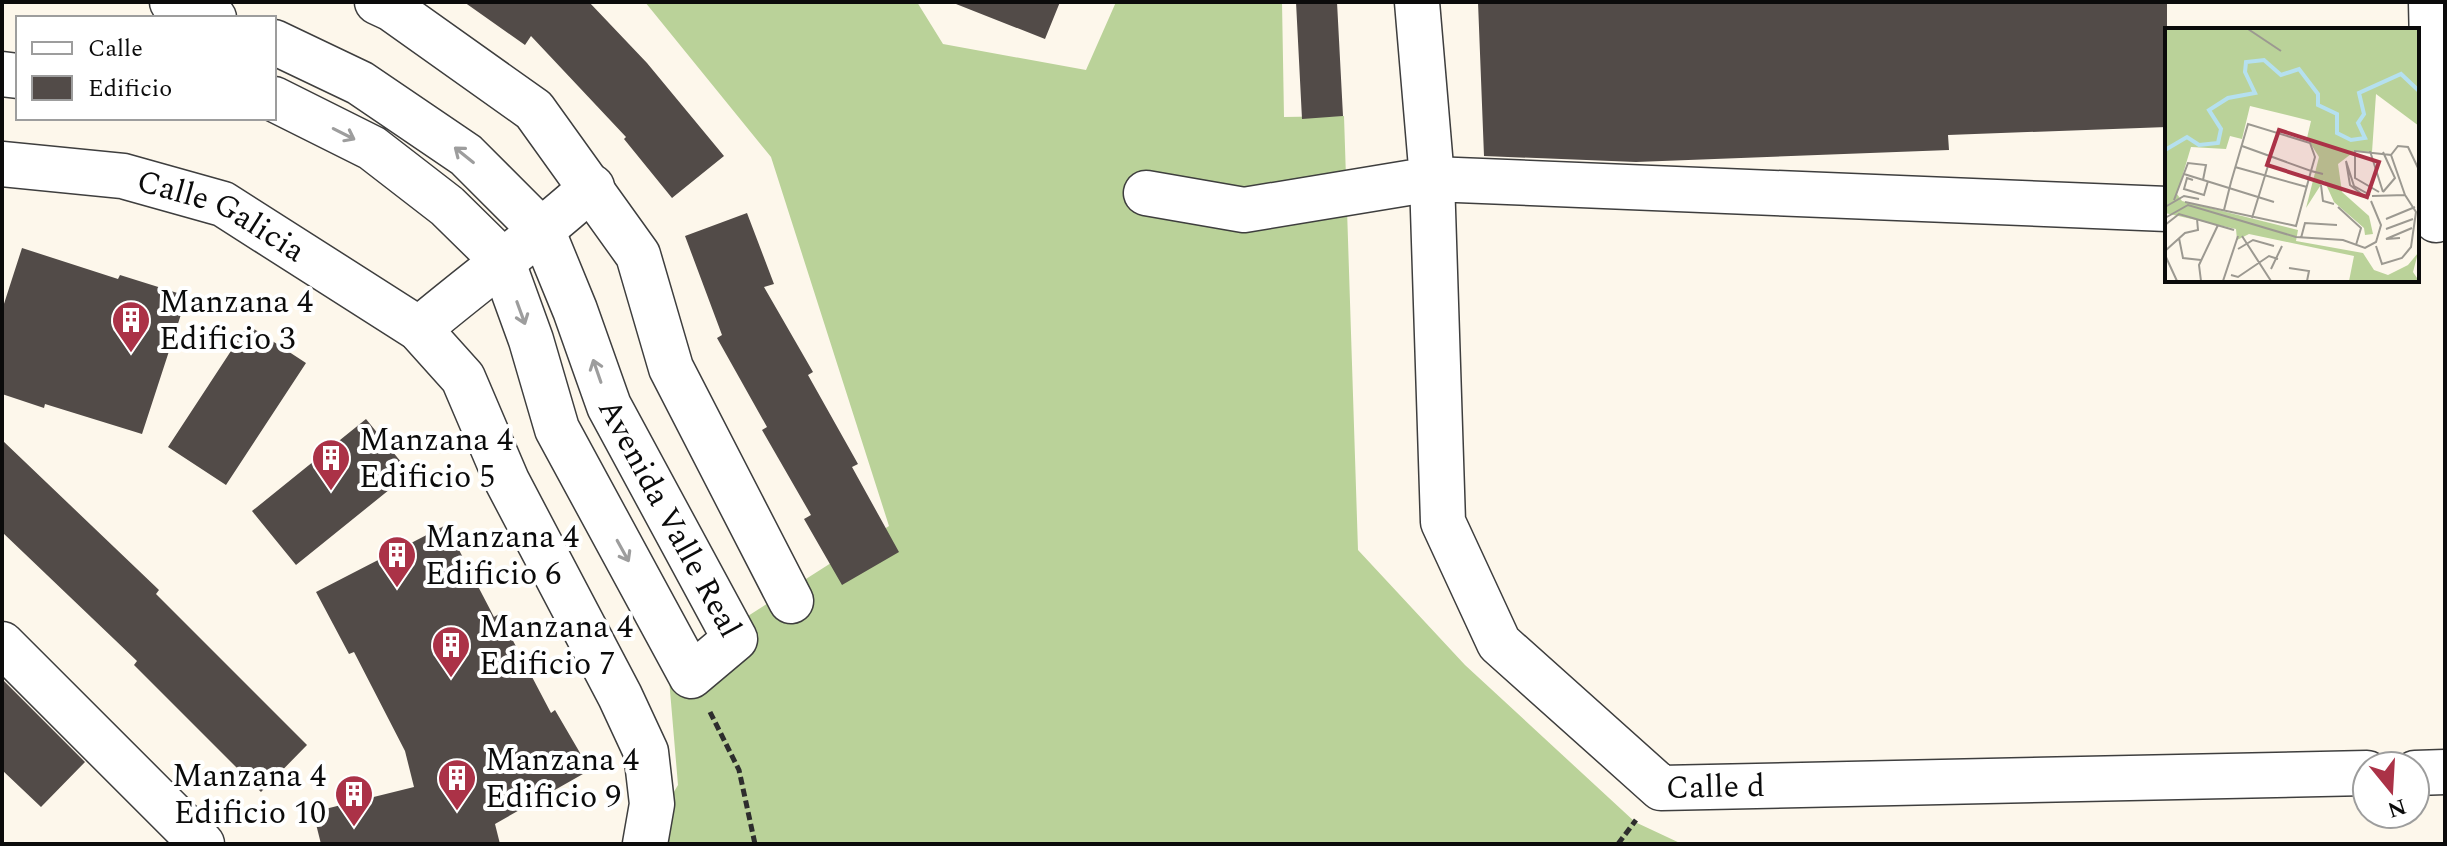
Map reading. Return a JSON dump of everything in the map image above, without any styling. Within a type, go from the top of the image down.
[{"type":"street","points":[[172,2],[209,16]]},
{"type":"street","points":[[377,2],[392,9],[534,110],[592,187],[638,255],[671,368],[791,601]]},
{"type":"street","name":"Calle d","points":[[1417,2],[1432,179],[1443,522],[1499,643],[1661,788],[2351,773]]},
{"type":"street","points":[[2431,2],[2433,220]]},
{"type":"street","name":"Avenida Valle Real","points":[[276,43],[360,83],[466,155],[543,232],[609,406],[735,639],[691,676],[557,429],[531,340],[502,260],[447,206],[372,148],[276,100]]},
{"type":"street","name":"Calle Galicia","points":[[2,164],[123,176],[223,204],[419,329],[463,378],[507,481],[620,696],[646,752],[652,804],[645,844]]},
{"type":"street","points":[[1146,193],[1244,210],[1432,179],[2165,209]]},
{"type":"street","points":[[419,329],[502,260],[543,232],[592,187]]},
{"type":"street","points":[[2,644],[202,844]]},
{"type":"path","points":[[691,676],[739,770],[755,844]]},
{"type":"green space","points":[[645,2],[917,2],[943,44],[1086,70],[1116,2],[1282,2],[1284,117],[1344,116],[1358,550],[1465,665],[1635,822],[1682,844],[643,844],[678,785],[668,667],[889,526],[771,157]]},
{"type":"building","points":[[464,2],[589,2],[647,63],[724,156],[672,198],[624,139],[626,137],[531,36],[525,45]]},
{"type":"building","points":[[956,2],[1060,2],[1045,39]]},
{"type":"building","points":[[1296,2],[1337,2],[1343,116],[1302,119]]},
{"type":"building","points":[[1478,2],[2167,2],[2165,127],[1948,135],[1949,150],[1636,162],[1484,156]]},
{"type":"building","points":[[747,213],[774,284],[764,287],[813,372],[808,375],[858,464],[852,467],[899,552],[842,585],[804,519],[811,515],[762,430],[767,427],[717,338],[722,335],[685,236]]},
{"type":"building","points":[[22,248],[118,279],[120,275],[187,296],[142,434],[2,394],[2,310]]},
{"type":"building","points":[[248,325],[306,363],[226,485],[168,447]]},
{"type":"building","name":"Manzana 4 Edificio 5","points":[[366,419],[410,473],[296,565],[252,511]]},
{"type":"building","points":[[2,440],[159,590],[156,594],[307,745],[261,792],[134,665],[137,661],[2,532]]},
{"type":"building","points":[[446,525],[494,617],[499,614],[551,713],[555,710],[590,770],[495,824],[500,844],[321,844],[313,812],[414,787],[405,751],[354,652],[349,654],[316,592]]},
{"type":"building","points":[[2,679],[85,762],[41,807],[2,770]]},
{"type":"place","name":"Manzana 4 Edificio 3","points":[[131,354]]},
{"type":"place","name":"Manzana 4 Edificio 5","points":[[331,492]]},
{"type":"place","name":"Manzana 4 Edificio 6","points":[[397,589]]},
{"type":"place","name":"Manzana 4 Edificio 7","points":[[451,679]]},
{"type":"place","name":"Manzana 4 Edificio 9","points":[[457,812]]},
{"type":"place","name":"Manzana 4 Edificio 10","points":[[354,828]]}]
